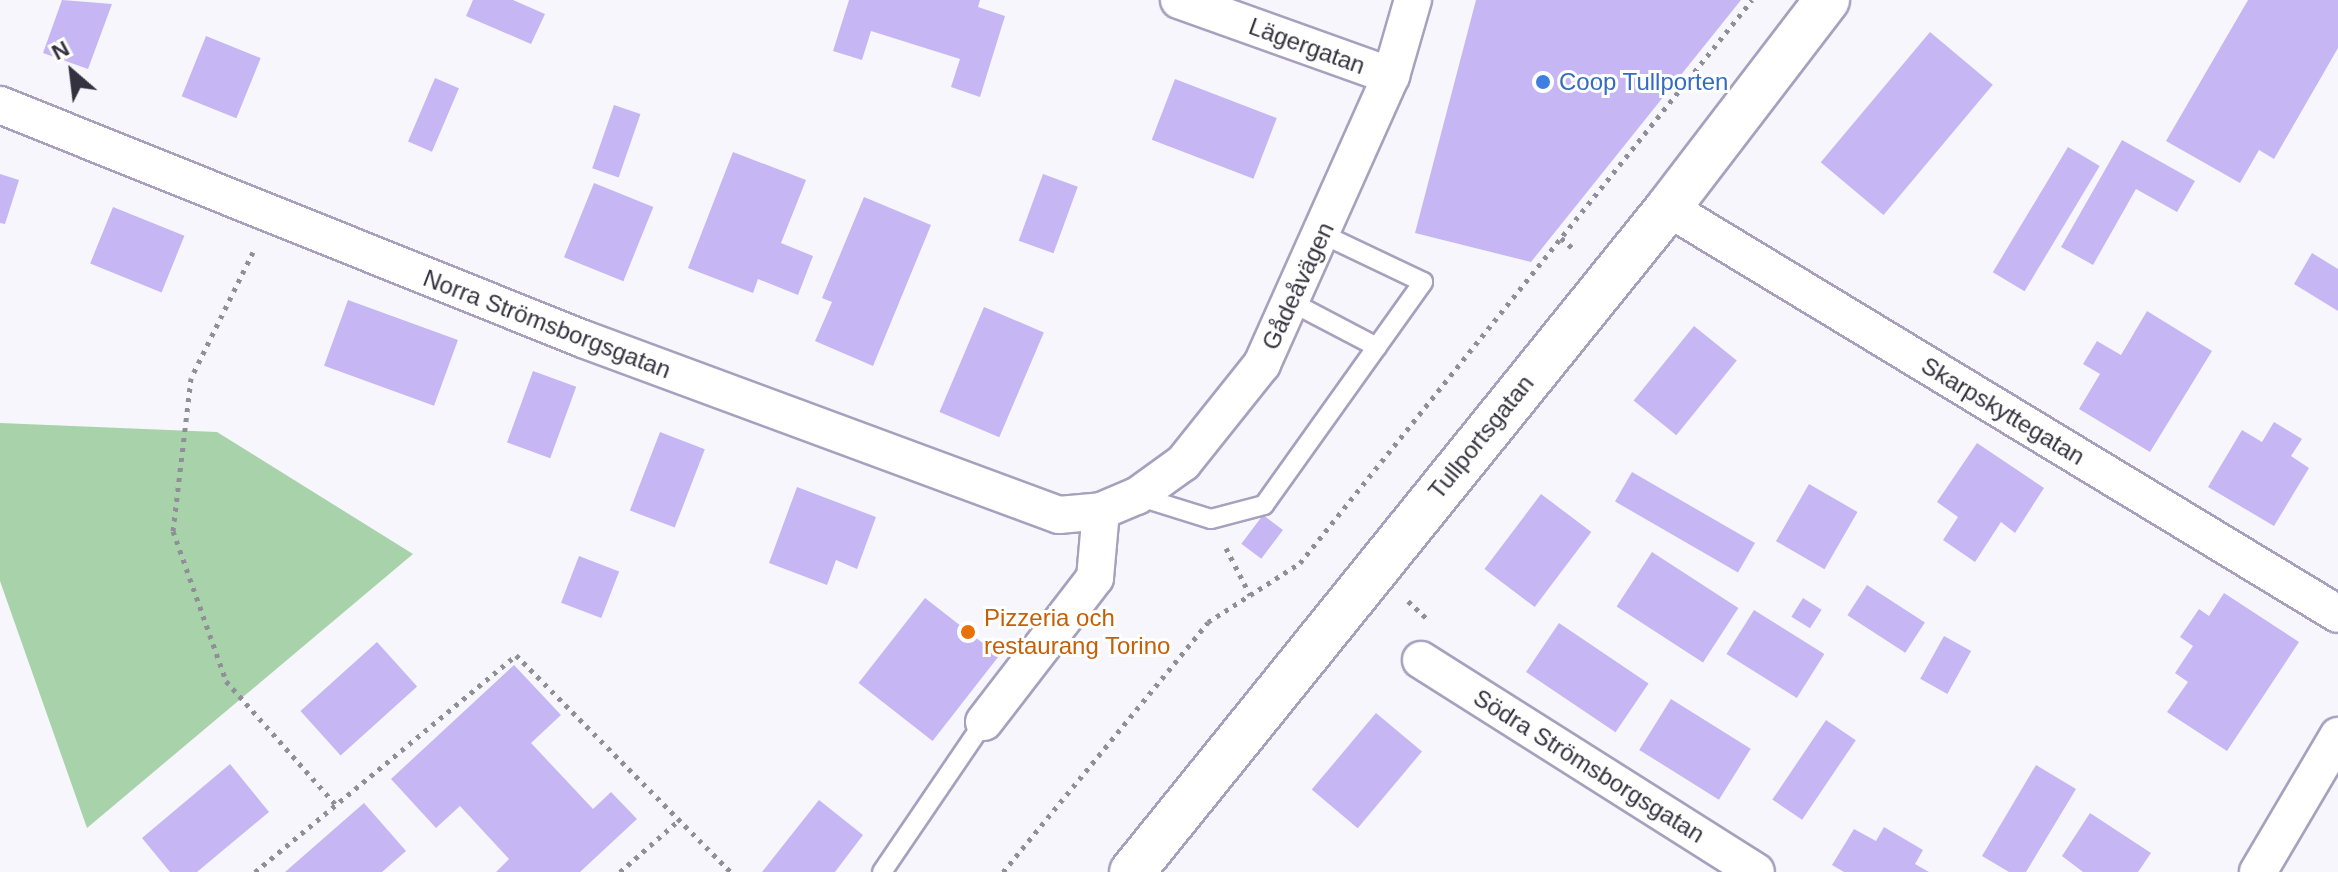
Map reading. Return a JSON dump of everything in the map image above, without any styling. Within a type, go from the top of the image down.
[{"type":"main road","name":"Tullportsgatan","points":[[1132,872],[1668,208],[1827,0]]},
{"type":"street","name":"Lägergatan","points":[[1179,0],[1391,76]]},
{"type":"street","name":"Gådeåvägen","points":[[1101,511],[1137,496],[1183,463],[1262,364],[1391,76],[1413,0]]},
{"type":"street","name":"Norra Strömsborgsgatan","points":[[0,105],[270,217],[1059,515],[1101,511]]},
{"type":"street","name":"Skarpskyttegatan","points":[[1668,208],[2338,614]]},
{"type":"street","points":[[984,722],[1095,578],[1101,511]]},
{"type":"street","name":"Södra Strömsborgsgatan","points":[[1421,660],[1756,872]]},
{"type":"street","points":[[2258,872],[2338,736]]},
{"type":"lane","points":[[1137,496],[1211,519],[1264,505],[1423,282],[1322,234]]},
{"type":"lane","points":[[1291,302],[1377,347]]},
{"type":"lane","points":[[882,872],[984,722]]},
{"type":"path","points":[[1003,872],[1208,622],[1300,563],[1752,0]]},
{"type":"path","points":[[270,217],[191,378],[173,531],[226,681],[336,805]]},
{"type":"path","points":[[1211,519],[1250,595]]},
{"type":"path","points":[[255,872],[516,655],[731,872]]},
{"type":"path","points":[[620,872],[678,821]]},
{"type":"green space","points":[[0,423],[217,432],[413,554],[87,828],[0,581]]},
{"type":"building","points":[[62,0],[112,4],[88,69],[43,53]]},
{"type":"building","points":[[473,0],[513,0],[545,14],[531,44],[466,16]]},
{"type":"building","points":[[849,0],[980,0],[978,7],[1005,16],[980,97],[951,87],[960,59],[871,31],[862,60],[833,51]]},
{"type":"building","points":[[1476,0],[1741,0],[1531,262],[1415,233]]},
{"type":"building","points":[[2248,0],[2338,0],[2338,48],[2274,159],[2259,150],[2240,183],[2166,141]]},
{"type":"building","points":[[1930,32],[1993,85],[1884,215],[1821,162]]},
{"type":"building","points":[[206,36],[261,58],[236,118],[182,96]]},
{"type":"building","points":[[435,78],[459,88],[432,152],[408,142]]},
{"type":"building","points":[[1175,79],[1277,118],[1253,179],[1152,140]]},
{"type":"building","points":[[614,105],[640,114],[619,177],[592,168]]},
{"type":"building","points":[[2122,140],[2195,181],[2177,212],[2136,189],[2093,265],[2061,247]]},
{"type":"building","points":[[2068,147],[2100,166],[2025,291],[1993,272]]},
{"type":"building","points":[[733,152],[806,180],[781,243],[813,256],[798,295],[758,279],[753,293],[688,268]]},
{"type":"building","points":[[0,174],[19,180],[5,224],[0,223]]},
{"type":"building","points":[[1043,174],[1078,187],[1053,253],[1019,241]]},
{"type":"building","points":[[594,183],[653,207],[623,281],[564,257]]},
{"type":"building","points":[[864,197],[931,225],[873,366],[815,341],[832,302],[822,298]]},
{"type":"building","points":[[113,207],[184,236],[162,292],[90,264]]},
{"type":"building","points":[[2312,253],[2338,269],[2338,311],[2294,284]]},
{"type":"building","points":[[348,300],[458,340],[434,406],[324,366]]},
{"type":"building","points":[[984,307],[1044,332],[999,437],[939,412]]},
{"type":"building","points":[[2147,311],[2212,351],[2150,452],[2079,409],[2100,374],[2083,364],[2097,341],[2121,355]]},
{"type":"building","points":[[1694,326],[1737,361],[1676,435],[1634,401]]},
{"type":"building","points":[[533,371],[576,387],[550,458],[507,442]]},
{"type":"building","points":[[2274,422],[2302,439],[2291,456],[2309,468],[2274,526],[2208,487],[2242,430],[2262,442]]},
{"type":"building","points":[[660,432],[705,449],[675,528],[630,510]]},
{"type":"building","points":[[1977,443],[2044,488],[2015,533],[2001,522],[1975,562],[1943,540],[1958,517],[1937,502]]},
{"type":"building","points":[[1632,472],[1755,543],[1738,572],[1615,501]]},
{"type":"building","points":[[1809,484],[1857,512],[1824,569],[1776,541]]},
{"type":"building","points":[[797,487],[876,517],[857,569],[836,560],[827,585],[769,563]]},
{"type":"building","points":[[1541,494],[1591,532],[1535,607],[1484,569]]},
{"type":"building","points":[[1263,515],[1283,530],[1261,559],[1241,544]]},
{"type":"building","points":[[1652,552],[1738,608],[1703,663],[1617,607]]},
{"type":"building","points":[[579,556],[619,571],[601,618],[561,603]]},
{"type":"building","points":[[1867,585],[1925,623],[1905,653],[1847,615]]},
{"type":"building","points":[[2224,593],[2299,642],[2227,751],[2167,712],[2188,682],[2175,673],[2193,646],[2180,637],[2199,609],[2209,616]]},
{"type":"building","points":[[925,598],[999,656],[933,741],[859,683]]},
{"type":"building","points":[[1803,598],[1822,610],[1810,628],[1791,617]]},
{"type":"building","points":[[1754,610],[1824,654],[1797,698],[1726,654]]},
{"type":"building","points":[[1559,623],[1649,683],[1616,732],[1526,672]]},
{"type":"building","points":[[1944,636],[1971,651],[1947,694],[1920,679]]},
{"type":"building","points":[[377,642],[417,687],[341,756],[300,711]]},
{"type":"building","points":[[514,665],[561,715],[531,743],[593,809],[611,792],[637,819],[580,872],[496,872],[509,859],[460,806],[436,828],[391,779]]},
{"type":"building","points":[[1671,699],[1751,749],[1719,800],[1639,750]]},
{"type":"building","points":[[1376,713],[1422,752],[1358,828],[1312,790]]},
{"type":"building","points":[[1826,720],[1856,740],[1802,820],[1772,800]]},
{"type":"building","points":[[230,764],[269,812],[197,872],[170,872],[142,838]]},
{"type":"building","points":[[2036,765],[2076,789],[2026,872],[2009,872],[1982,856]]},
{"type":"building","points":[[819,800],[863,835],[835,872],[762,872]]},
{"type":"building","points":[[364,803],[406,851],[382,872],[285,872]]},
{"type":"building","points":[[2090,813],[2151,853],[2138,872],[2083,872],[2062,856]]},
{"type":"building","points":[[1884,827],[1923,850],[1915,864],[1929,872],[1844,872],[1832,865],[1854,829],[1876,841]]},
{"type":"place","name":"Coop Tullporten","points":[[1543,82]]},
{"type":"place","name":"Pizzeria och restaurang Torino","points":[[968,632]]}]
